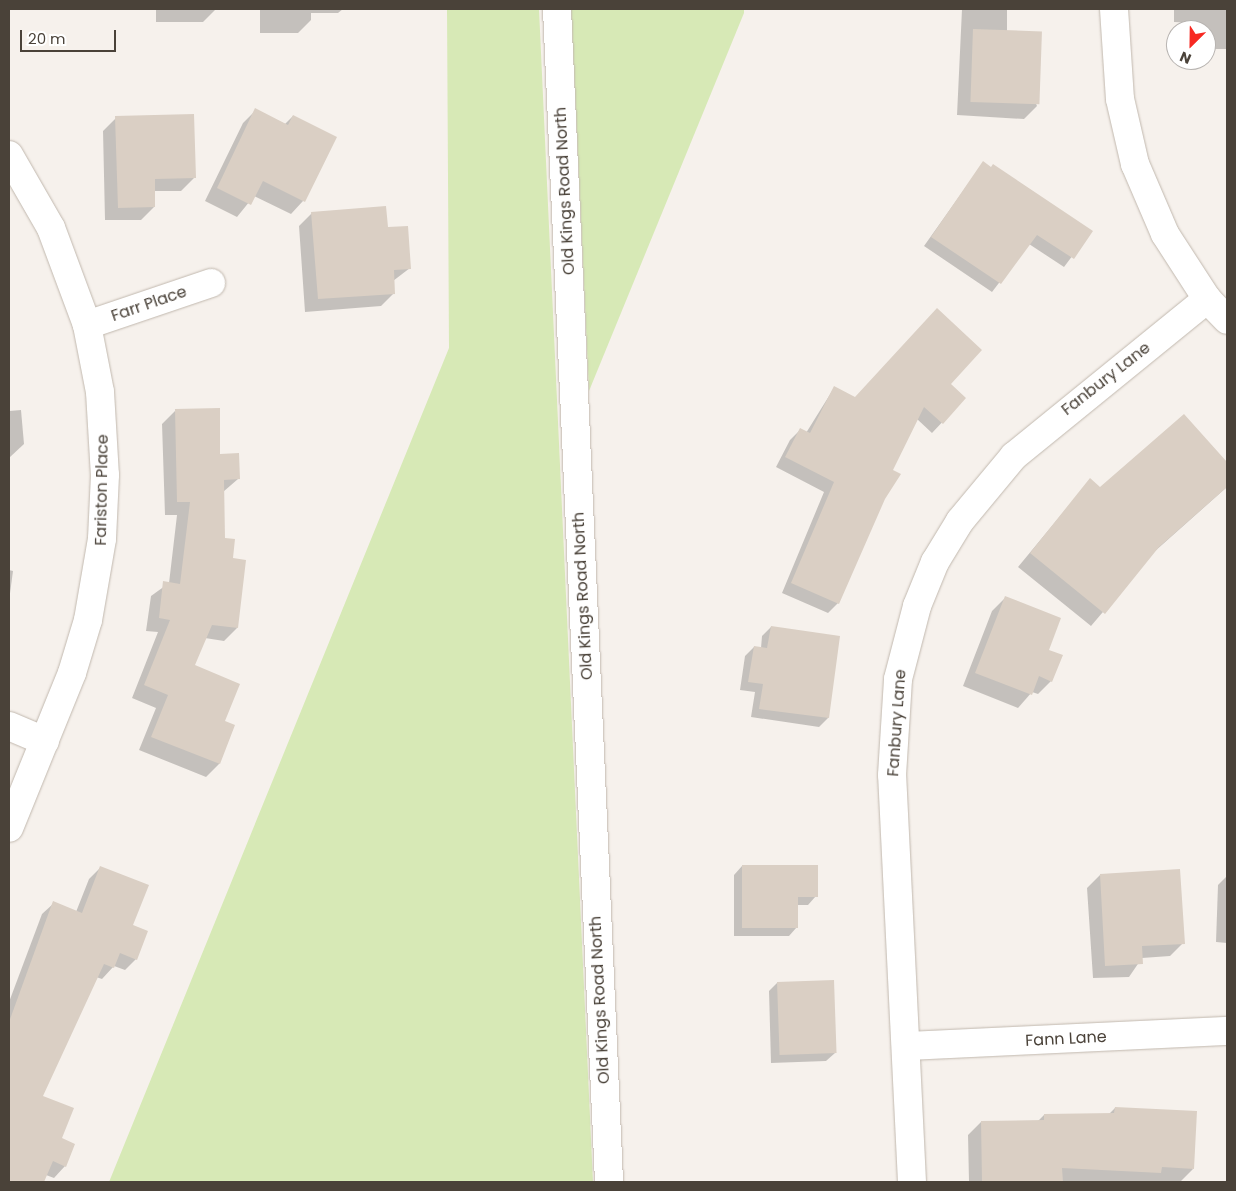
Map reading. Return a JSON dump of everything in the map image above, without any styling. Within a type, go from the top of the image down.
[{"type":"street","name":"Old Kings Road North","points":[[557,9],[610,1182]]},
{"type":"street","points":[[1114,9],[1120,98],[1136,164],[1165,234],[1207,299],[1227,320]]},
{"type":"street","name":"Fariston Place","points":[[9,155],[50,228],[87,324],[105,449],[102,539],[86,629],[45,741],[9,828]]},
{"type":"street","name":"Farr Place","points":[[87,324],[211,283]]},
{"type":"street","name":"Fanbury Lane","points":[[912,1182],[893,742],[902,656],[926,583],[960,521],[1014,456],[1207,299]]},
{"type":"street","points":[[9,726],[45,741]]},
{"type":"street","name":"Fann Lane","points":[[906,1046],[1227,1031]]},
{"type":"green space","points":[[447,9],[539,9],[593,1182],[109,1182],[449,348]]},
{"type":"green space","points":[[571,9],[744,9],[744,13],[589,391]]},
{"type":"building","points":[[973,29],[1042,31],[1039,104],[970,102]]},
{"type":"building","points":[[255,108],[288,125],[293,115],[337,137],[305,202],[263,181],[251,205],[217,188]]},
{"type":"building","points":[[194,114],[196,178],[155,179],[155,207],[118,208],[115,116]]},
{"type":"building","points":[[983,161],[991,167],[993,164],[1093,231],[1074,259],[1037,235],[1001,284],[931,237]]},
{"type":"building","points":[[386,206],[388,227],[408,226],[411,269],[394,270],[395,294],[318,299],[311,212]]},
{"type":"building","points":[[937,308],[982,350],[951,384],[966,398],[943,424],[924,407],[893,470],[901,474],[885,499],[839,604],[791,583],[834,482],[785,457],[800,428],[810,433],[834,386],[855,397]]},
{"type":"building","points":[[220,408],[220,454],[239,453],[240,479],[224,480],[225,538],[235,539],[233,558],[246,560],[238,628],[212,625],[195,665],[240,684],[225,721],[235,725],[220,764],[151,737],[168,695],[144,685],[170,620],[159,618],[163,581],[180,584],[190,502],[177,502],[175,409]]},
{"type":"building","points":[[1184,414],[1227,462],[1227,487],[1159,547],[1105,614],[1030,553],[1090,478],[1100,487]]},
{"type":"building","points":[[1005,596],[1061,618],[1049,650],[1063,655],[1052,682],[1039,676],[1032,695],[975,673]]},
{"type":"building","points":[[771,626],[840,636],[829,718],[759,709],[763,684],[748,682],[754,646],[767,648]]},
{"type":"building","points":[[742,865],[818,865],[818,897],[798,897],[798,928],[742,928]]},
{"type":"building","points":[[100,866],[149,885],[133,925],[148,931],[137,960],[120,953],[114,968],[104,964],[43,1096],[74,1108],[62,1138],[75,1144],[66,1167],[53,1161],[44,1182],[9,1182],[9,1022],[53,901],[82,913]]},
{"type":"building","points":[[1180,869],[1185,944],[1142,946],[1143,964],[1105,966],[1100,874]]},
{"type":"building","points":[[834,980],[837,1053],[780,1055],[777,982]]},
{"type":"building","points":[[1115,1107],[1197,1111],[1194,1169],[1162,1167],[1161,1173],[1062,1168],[1063,1182],[982,1182],[981,1121],[1044,1120],[1044,1114],[1114,1113]]}]
